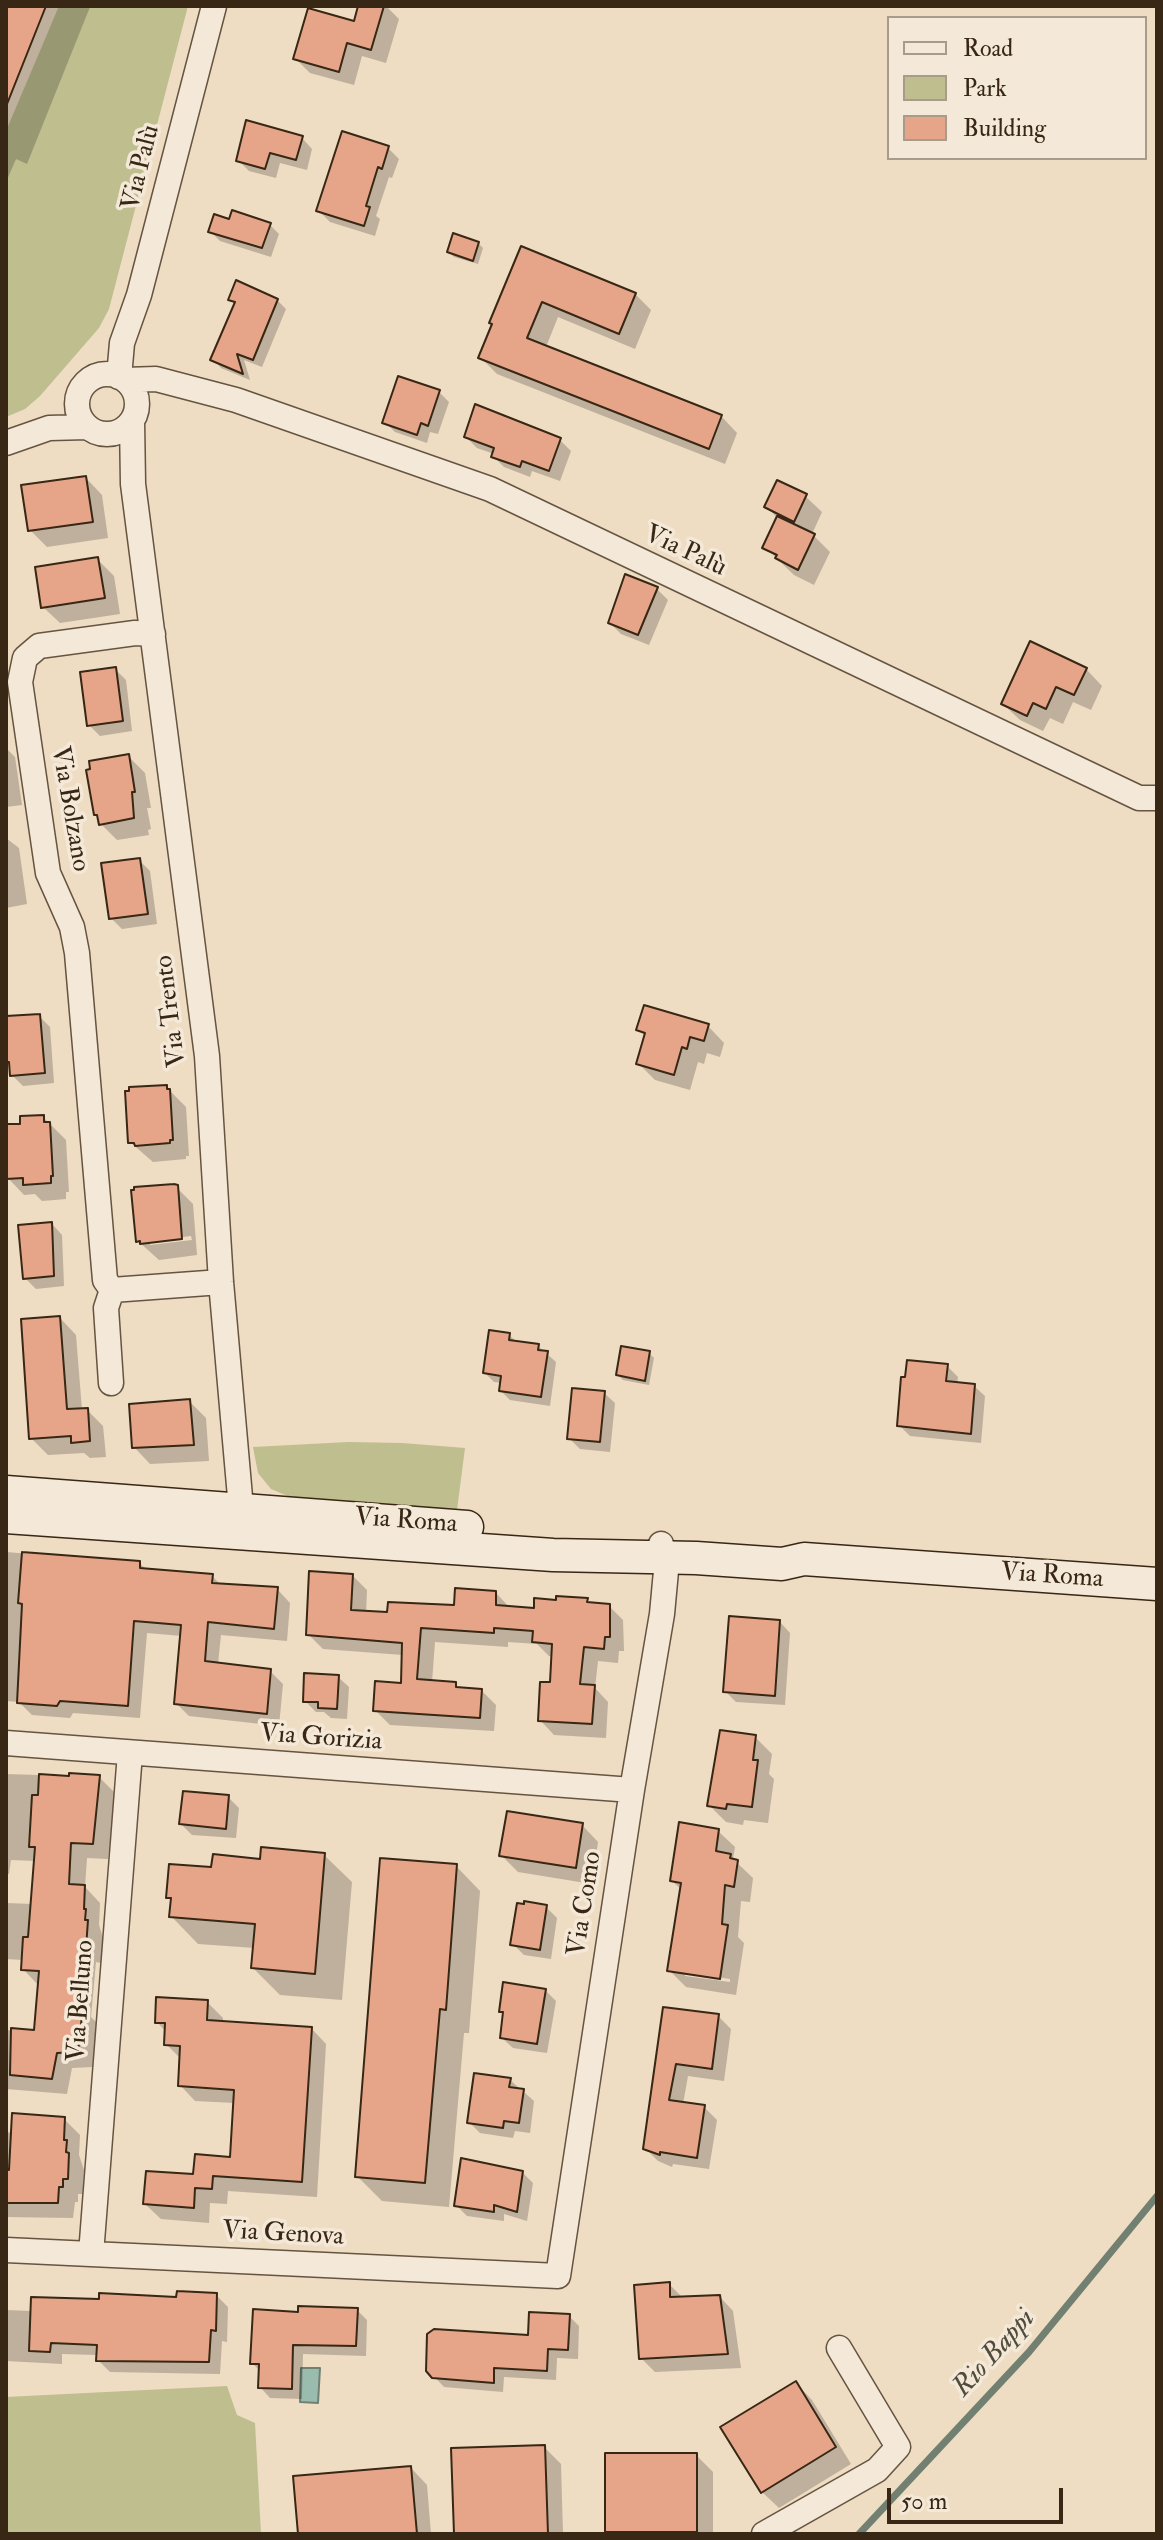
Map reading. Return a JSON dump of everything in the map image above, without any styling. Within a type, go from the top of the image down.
[{"type":"street","name":"Via Palù","points":[[122,379],[122,343],[139,295],[214,6]]},
{"type":"street","name":"Via Palù","points":[[49,428],[122,343]]},
{"type":"street","name":"Via Palù","points":[[85,387],[101,375],[122,379],[156,379],[236,400],[490,489],[1139,798],[1157,798]]},
{"type":"street","points":[[122,379],[131,387],[134,412]]},
{"type":"street","name":"Via Palù","points":[[6,443],[49,428],[120,431],[153,392],[175,385]]},
{"type":"street","points":[[85,387],[78,413],[96,430]]},
{"type":"street","name":"Via Trento","points":[[134,412],[133,484],[207,1056],[239,1521]]},
{"type":"street","name":"Via Trento","points":[[96,430],[133,484]]},
{"type":"street","name":"Via Bolzano","points":[[111,1383],[106,1308],[112,1290],[105,1280],[77,953],[72,927],[48,873],[20,682],[25,658],[39,646],[135,633],[153,634]]},
{"type":"street","points":[[112,1290],[221,1282]]},
{"type":"street","name":"Via Roma","points":[[6,1492],[553,1555],[663,1550],[782,1564],[804,1559],[1157,1584]]},
{"type":"street","name":"Via Roma","points":[[6,1517],[239,1521]]},
{"type":"street","name":"Via Como","points":[[558,2276],[662,1614],[663,1550]]},
{"type":"street","name":"Via Gorizia","points":[[6,1743],[632,1790]]},
{"type":"street","name":"Via Belluno","points":[[91,2254],[130,1753]]},
{"type":"street","name":"Via Genova","points":[[6,2250],[558,2276]]},
{"type":"street","points":[[764,2534],[877,2470],[898,2447],[839,2348]]},
{"type":"green space","points":[[59,6],[188,6],[109,309],[99,328],[40,396],[25,409],[6,417],[6,131]]},
{"type":"green space","points":[[348,1442],[465,1448],[457,1510],[295,1499],[271,1489],[258,1473],[253,1447]]},
{"type":"green space","points":[[227,2386],[237,2415],[255,2423],[261,2534],[6,2534],[6,2397]]},
{"type":"shaded area","points":[[301,2368],[320,2368],[318,2403],[300,2402]]},
{"type":"building","points":[[6,6],[46,6],[7,104],[6,104]]},
{"type":"building","points":[[358,6],[384,6],[371,50],[347,43],[339,72],[293,59],[308,8],[354,21]]},
{"type":"building","points":[[246,120],[303,136],[296,160],[270,153],[265,169],[236,161]]},
{"type":"building","points":[[342,131],[389,146],[382,169],[378,167],[366,206],[370,207],[364,226],[316,211]]},
{"type":"building","points":[[232,210],[271,223],[262,248],[208,232],[214,214],[229,219]]},
{"type":"building","points":[[453,233],[479,242],[473,261],[447,252]]},
{"type":"building","points":[[521,246],[636,293],[619,334],[542,302],[527,338],[722,415],[709,449],[478,358]]},
{"type":"building","points":[[236,280],[278,299],[253,360],[237,354],[243,374],[210,360],[235,302],[228,300]]},
{"type":"building","points":[[398,376],[440,390],[428,426],[421,423],[417,435],[382,423]]},
{"type":"building","points":[[475,404],[561,438],[549,471],[522,461],[520,467],[491,457],[494,448],[464,437]]},
{"type":"building","points":[[86,476],[93,522],[28,531],[21,485]]},
{"type":"building","points":[[777,480],[807,494],[794,522],[764,507]]},
{"type":"building","points":[[777,516],[815,534],[798,570],[762,548]]},
{"type":"building","points":[[98,557],[105,598],[41,608],[35,567]]},
{"type":"building","points":[[625,574],[658,587],[638,635],[608,623]]},
{"type":"building","points":[[1030,641],[1087,668],[1074,695],[1056,687],[1046,709],[1033,703],[1027,716],[1001,704]]},
{"type":"building","points":[[116,667],[123,721],[87,726],[80,672]]},
{"type":"building","points":[[129,754],[135,792],[132,792],[134,818],[99,825],[97,815],[94,815],[86,770],[90,769],[89,761]]},
{"type":"building","points":[[140,858],[148,914],[109,919],[101,863]]},
{"type":"building","points":[[644,1005],[709,1024],[704,1041],[690,1037],[687,1049],[682,1047],[674,1075],[636,1064],[645,1033],[636,1030]]},
{"type":"building","points":[[40,1014],[45,1073],[10,1076],[9,1062],[6,1062],[6,1016]]},
{"type":"building","points":[[167,1085],[170,1089],[173,1140],[170,1143],[135,1146],[128,1143],[125,1091],[129,1091],[129,1087]]},
{"type":"building","points":[[44,1115],[44,1122],[50,1122],[51,1183],[23,1185],[23,1178],[6,1179],[6,1124],[20,1124],[20,1116]]},
{"type":"building","points":[[178,1185],[182,1239],[136,1242],[131,1190],[134,1187]]},
{"type":"building","points":[[52,1222],[54,1276],[23,1279],[18,1225]]},
{"type":"building","points":[[60,1316],[67,1409],[88,1408],[90,1441],[71,1443],[71,1436],[29,1439],[21,1319]]},
{"type":"building","points":[[489,1330],[510,1333],[509,1340],[539,1344],[538,1350],[548,1351],[541,1397],[499,1391],[501,1376],[483,1373]]},
{"type":"building","points":[[621,1346],[650,1351],[645,1381],[616,1375]]},
{"type":"building","points":[[907,1360],[948,1364],[946,1381],[975,1384],[971,1434],[897,1426],[901,1377],[905,1377]]},
{"type":"building","points":[[572,1388],[605,1391],[600,1442],[567,1439]]},
{"type":"building","points":[[190,1399],[194,1445],[132,1448],[129,1404]]},
{"type":"building","points":[[22,1552],[140,1561],[140,1568],[213,1574],[212,1583],[278,1587],[274,1629],[208,1622],[205,1661],[271,1669],[267,1714],[174,1704],[181,1625],[134,1621],[128,1706],[60,1701],[57,1706],[17,1703]]},
{"type":"building","points":[[309,1571],[353,1574],[351,1610],[387,1612],[388,1602],[454,1605],[455,1588],[496,1591],[496,1605],[534,1608],[534,1598],[556,1600],[556,1596],[588,1598],[587,1602],[610,1604],[610,1637],[605,1637],[604,1649],[584,1647],[580,1684],[595,1685],[592,1724],[538,1721],[540,1682],[550,1682],[552,1644],[532,1642],[533,1631],[494,1628],[494,1633],[421,1628],[417,1679],[456,1682],[456,1687],[482,1689],[480,1718],[373,1711],[375,1681],[401,1683],[402,1643],[306,1635]]},
{"type":"building","points":[[729,1616],[780,1620],[775,1696],[723,1692]]},
{"type":"building","points":[[304,1673],[339,1675],[337,1709],[318,1708],[318,1702],[303,1702]]},
{"type":"building","points":[[720,1730],[756,1735],[753,1760],[758,1760],[752,1807],[727,1804],[726,1809],[707,1806]]},
{"type":"building","points":[[69,1773],[100,1775],[93,1844],[71,1843],[69,1884],[85,1885],[84,1909],[85,1920],[88,1920],[86,1948],[80,1948],[76,2006],[83,2006],[78,2052],[57,2053],[52,2079],[10,2075],[11,2028],[34,2030],[39,1971],[21,1970],[23,1937],[28,1937],[35,1847],[29,1847],[32,1795],[38,1795],[39,1774],[69,1776]]},
{"type":"building","points":[[183,1791],[229,1795],[226,1829],[179,1824]]},
{"type":"building","points":[[507,1811],[583,1823],[576,1868],[499,1856]]},
{"type":"building","points":[[679,1822],[719,1829],[716,1851],[731,1854],[730,1858],[738,1860],[734,1887],[725,1885],[722,1924],[728,1925],[720,1979],[667,1971],[681,1883],[670,1881]]},
{"type":"building","points":[[261,1847],[325,1853],[315,1974],[251,1968],[255,1924],[169,1917],[171,1898],[166,1898],[169,1864],[211,1867],[213,1854],[260,1859]]},
{"type":"building","points":[[380,1858],[457,1864],[446,2010],[440,2009],[425,2183],[355,2177]]},
{"type":"building","points":[[524,1901],[547,1905],[540,1950],[510,1945],[517,1903],[524,1904]]},
{"type":"building","points":[[503,1982],[546,1989],[537,2044],[500,2038]]},
{"type":"building","points":[[156,1997],[208,2000],[207,2020],[312,2027],[302,2182],[213,2176],[212,2189],[195,2188],[194,2208],[143,2204],[146,2171],[193,2174],[195,2154],[230,2157],[234,2090],[178,2086],[180,2046],[164,2045],[165,2023],[155,2023]]},
{"type":"building","points":[[663,2007],[719,2014],[712,2069],[676,2064],[669,2100],[705,2105],[697,2158],[660,2152],[660,2155],[643,2149]]},
{"type":"building","points":[[474,2073],[511,2078],[509,2087],[524,2089],[519,2123],[504,2121],[503,2128],[467,2123]]},
{"type":"building","points":[[12,2113],[65,2117],[68,2179],[63,2179],[63,2187],[59,2187],[58,2203],[6,2203]]},
{"type":"building","points":[[461,2158],[523,2171],[517,2212],[494,2205],[494,2212],[454,2206]]},
{"type":"building","points":[[670,2282],[670,2297],[720,2295],[728,2354],[639,2359],[634,2285]]},
{"type":"building","points":[[177,2291],[217,2293],[216,2331],[211,2330],[209,2362],[96,2361],[97,2345],[51,2343],[50,2352],[29,2351],[31,2297],[99,2299],[99,2293],[176,2297]]},
{"type":"building","points":[[298,2306],[358,2308],[356,2346],[293,2345],[292,2389],[258,2388],[259,2364],[250,2364],[253,2309],[298,2312]]},
{"type":"building","points":[[529,2312],[570,2314],[568,2350],[548,2349],[547,2371],[494,2368],[494,2383],[432,2378],[426,2371],[427,2334],[434,2329],[528,2335]]},
{"type":"building","points":[[796,2381],[836,2447],[761,2493],[720,2427]]},
{"type":"building","points":[[545,2445],[548,2534],[454,2534],[451,2448]]},
{"type":"building","points":[[605,2453],[697,2453],[697,2532],[605,2532]]},
{"type":"building","points":[[411,2466],[417,2534],[298,2534],[293,2476]]},
{"type":"waterway","name":"Rio Bappi","points":[[859,2534],[1029,2352],[1157,2196]]}]
